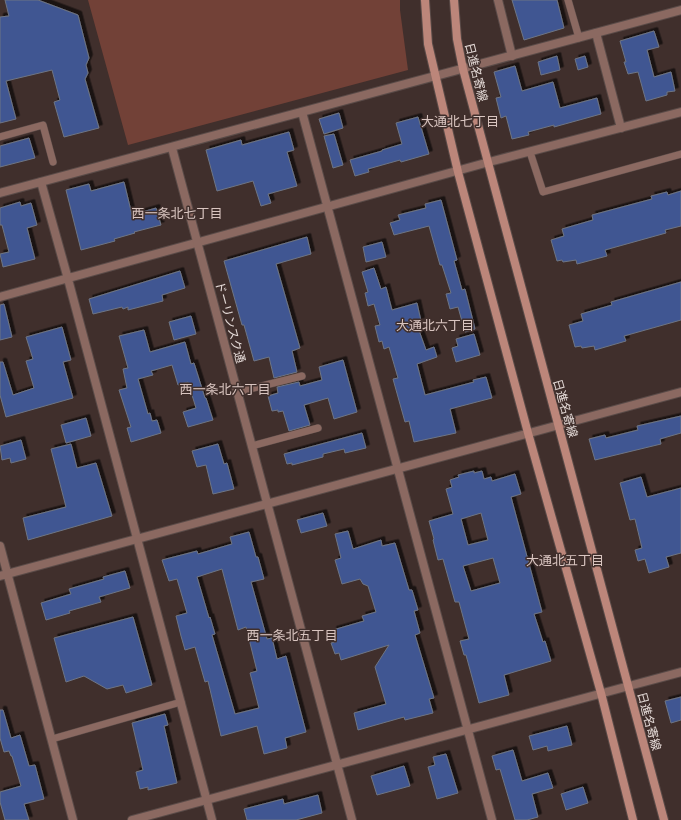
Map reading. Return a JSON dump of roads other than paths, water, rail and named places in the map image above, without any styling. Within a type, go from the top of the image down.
[{"type":"main road","points":[[425,0],[428,44],[458,172],[528,433],[601,693],[633,820]]},
{"type":"main road","name":"日進名寄線","points":[[454,0],[457,39],[463,69],[664,820]]},
{"type":"street","points":[[498,0],[512,56]]},
{"type":"street","points":[[0,193],[681,10]]},
{"type":"street","points":[[596,33],[621,128]]},
{"type":"street","points":[[302,112],[492,820]]},
{"type":"street","points":[[0,297],[458,172],[489,162],[681,112]]},
{"type":"street","name":"ドーリンスク通","points":[[172,148],[352,820]]},
{"type":"street","points":[[40,182],[68,279],[212,820]]},
{"type":"street","points":[[4,575],[681,392]]},
{"type":"street","points":[[0,546],[4,575],[52,738],[73,820]]},
{"type":"street","points":[[132,820],[681,672]]},
{"type":"lane","points":[[568,0],[579,38]]},
{"type":"lane","points":[[0,137],[43,125],[53,162]]},
{"type":"lane","points":[[530,152],[543,192],[681,154]]},
{"type":"lane","points":[[237,392],[302,376]]},
{"type":"lane","points":[[252,446],[318,428]]},
{"type":"lane","points":[[52,738],[181,702]]},
{"type":"district","name":"大通北七丁目","points":[[460,121]]},
{"type":"district","name":"西一条北七丁目","points":[[177,213]]},
{"type":"district","name":"大通北六丁目","points":[[435,325]]},
{"type":"district","name":"西一条北六丁目","points":[[225,389]]},
{"type":"district","name":"大通北五丁目","points":[[565,560]]},
{"type":"district","name":"西一条北五丁目","points":[[292,635]]}]
